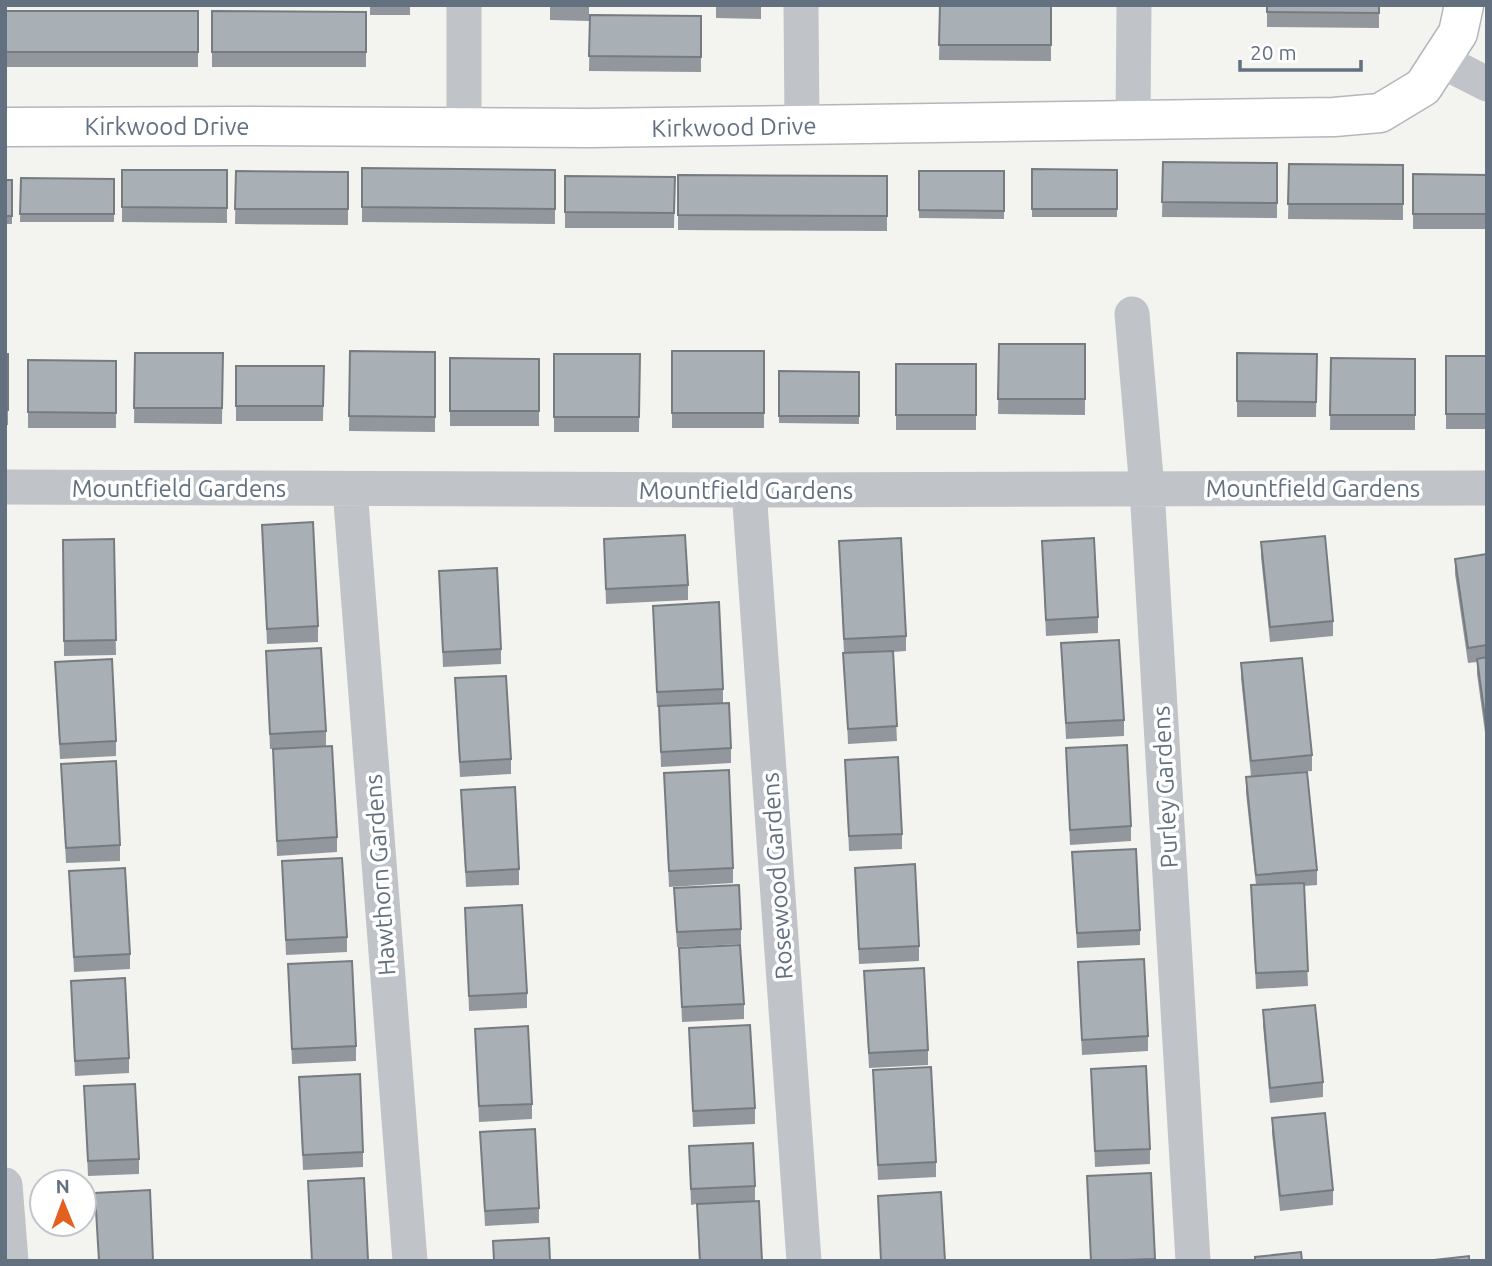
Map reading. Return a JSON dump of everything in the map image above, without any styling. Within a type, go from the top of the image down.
[{"type":"street","points":[[464,5],[464,127]]},
{"type":"street","points":[[801,5],[802,126]]},
{"type":"street","points":[[1133,122],[1134,5]]},
{"type":"street","name":"Kirkwood Drive","points":[[5,127],[802,126],[1334,117],[1380,113],[1423,87],[1454,33],[1487,84]]},
{"type":"street","name":"Purley Gardens","points":[[1132,314],[1147,489],[1193,1261]]},
{"type":"street","name":"Mountfield Gardens","points":[[5,487],[749,490],[1487,488]]},
{"type":"street","name":"Hawthorn Gardens","points":[[351,488],[410,1261]]},
{"type":"street","name":"Rosewood Gardens","points":[[749,490],[804,1261]]},
{"type":"street","points":[[5,1185],[11,1261]]},
{"type":"building","points":[[940,5],[1051,5],[1051,45],[939,45]]},
{"type":"building","points":[[1267,5],[1379,5],[1379,13],[1267,12]]},
{"type":"building","points":[[5,11],[198,11],[198,52],[5,52]]},
{"type":"building","points":[[212,11],[366,12],[366,52],[212,52]]},
{"type":"building","points":[[590,15],[701,16],[701,57],[589,56]]},
{"type":"building","points":[[1163,162],[1277,163],[1277,203],[1162,202]]},
{"type":"building","points":[[1289,164],[1403,165],[1403,204],[1288,204]]},
{"type":"building","points":[[362,168],[555,170],[555,209],[362,207]]},
{"type":"building","points":[[1032,169],[1117,170],[1117,209],[1032,209]]},
{"type":"building","points":[[122,170],[227,170],[227,208],[122,207]]},
{"type":"building","points":[[236,171],[348,172],[348,209],[235,209]]},
{"type":"building","points":[[919,171],[1004,171],[1004,211],[919,210]]},
{"type":"building","points":[[1413,174],[1487,175],[1487,214],[1413,214]]},
{"type":"building","points":[[678,175],[887,176],[887,216],[678,215]]},
{"type":"building","points":[[565,176],[675,177],[674,213],[565,212]]},
{"type":"building","points":[[21,178],[114,179],[114,214],[20,214]]},
{"type":"building","points":[[5,180],[12,180],[12,216],[5,216]]},
{"type":"building","points":[[999,344],[1085,344],[1085,399],[998,399]]},
{"type":"building","points":[[350,351],[435,352],[435,417],[349,416]]},
{"type":"building","points":[[672,351],[764,351],[764,413],[672,413]]},
{"type":"building","points":[[135,353],[223,353],[222,408],[134,408]]},
{"type":"building","points":[[1237,353],[1317,354],[1316,402],[1237,401]]},
{"type":"building","points":[[5,354],[8,354],[8,410],[5,410]]},
{"type":"building","points":[[554,354],[640,354],[639,417],[554,417]]},
{"type":"building","points":[[1446,356],[1487,356],[1487,414],[1446,414]]},
{"type":"building","points":[[450,358],[539,359],[539,411],[450,411]]},
{"type":"building","points":[[1331,358],[1415,359],[1415,415],[1330,415]]},
{"type":"building","points":[[28,360],[116,361],[116,413],[28,412]]},
{"type":"building","points":[[896,364],[976,364],[976,415],[896,415]]},
{"type":"building","points":[[236,366],[324,366],[323,406],[236,406]]},
{"type":"building","points":[[779,371],[859,372],[859,416],[779,416]]},
{"type":"building","points":[[313,522],[318,626],[267,629],[262,525]]},
{"type":"building","points":[[685,535],[688,585],[606,589],[604,539]]},
{"type":"building","points":[[1325,536],[1333,621],[1270,627],[1261,542]]},
{"type":"building","points":[[901,538],[906,636],[844,639],[839,541]]},
{"type":"building","points":[[1094,538],[1098,617],[1046,620],[1042,541]]},
{"type":"building","points":[[114,539],[116,640],[64,641],[63,540]]},
{"type":"building","points":[[1487,554],[1487,645],[1468,648],[1455,559]]},
{"type":"building","points":[[497,568],[501,649],[443,652],[439,571]]},
{"type":"building","points":[[719,602],[723,689],[657,692],[653,606]]},
{"type":"building","points":[[1119,640],[1124,720],[1066,723],[1061,643]]},
{"type":"building","points":[[321,648],[326,731],[270,734],[266,651]]},
{"type":"building","points":[[893,651],[897,726],[848,729],[843,653]]},
{"type":"building","points":[[1487,657],[1487,732],[1477,659]]},
{"type":"building","points":[[1302,658],[1312,755],[1251,761],[1241,663]]},
{"type":"building","points":[[112,659],[116,741],[60,744],[55,662]]},
{"type":"building","points":[[506,676],[511,759],[460,762],[455,678]]},
{"type":"building","points":[[729,703],[731,748],[661,752],[659,706]]},
{"type":"building","points":[[1127,745],[1131,826],[1070,830],[1066,748]]},
{"type":"building","points":[[332,746],[337,837],[277,841],[273,749]]},
{"type":"building","points":[[898,757],[902,834],[849,836],[845,760]]},
{"type":"building","points":[[116,761],[120,845],[66,848],[61,764]]},
{"type":"building","points":[[729,770],[733,868],[669,871],[664,773]]},
{"type":"building","points":[[1307,772],[1317,870],[1256,875],[1246,777]]},
{"type":"building","points":[[515,787],[519,869],[466,872],[461,790]]},
{"type":"building","points":[[1136,849],[1140,930],[1077,933],[1072,852]]},
{"type":"building","points":[[342,858],[347,937],[286,940],[282,861]]},
{"type":"building","points":[[915,864],[919,946],[859,949],[855,868]]},
{"type":"building","points":[[125,868],[130,954],[74,957],[69,871]]},
{"type":"building","points":[[1304,883],[1308,971],[1256,973],[1251,885]]},
{"type":"building","points":[[739,885],[741,929],[677,932],[674,888]]},
{"type":"building","points":[[522,905],[527,993],[469,996],[465,908]]},
{"type":"building","points":[[740,945],[744,1004],[682,1007],[679,948]]},
{"type":"building","points":[[1144,959],[1148,1036],[1082,1040],[1078,962]]},
{"type":"building","points":[[352,961],[356,1046],[292,1049],[288,964]]},
{"type":"building","points":[[924,968],[928,1050],[869,1053],[864,971]]},
{"type":"building","points":[[125,978],[129,1058],[75,1061],[71,981]]},
{"type":"building","points":[[1315,1005],[1323,1082],[1270,1088],[1263,1010]]},
{"type":"building","points":[[750,1025],[755,1108],[693,1111],[689,1028]]},
{"type":"building","points":[[528,1026],[532,1104],[479,1106],[475,1029]]},
{"type":"building","points":[[1146,1066],[1150,1149],[1095,1151],[1091,1069]]},
{"type":"building","points":[[931,1067],[936,1162],[878,1165],[873,1070]]},
{"type":"building","points":[[360,1074],[363,1152],[303,1155],[299,1077]]},
{"type":"building","points":[[135,1084],[139,1159],[88,1161],[84,1086]]},
{"type":"building","points":[[1325,1113],[1333,1190],[1280,1196],[1272,1118]]},
{"type":"building","points":[[535,1129],[539,1208],[485,1211],[480,1132]]},
{"type":"building","points":[[753,1143],[755,1186],[691,1189],[689,1146]]},
{"type":"building","points":[[1151,1173],[1155,1259],[1091,1261],[1087,1176]]},
{"type":"building","points":[[364,1178],[368,1260],[312,1261],[308,1181]]},
{"type":"building","points":[[150,1190],[153,1261],[99,1261],[98,1193]]},
{"type":"building","points":[[941,1192],[945,1261],[881,1261],[878,1196]]},
{"type":"building","points":[[759,1201],[762,1261],[700,1261],[697,1204]]},
{"type":"building","points":[[549,1238],[550,1261],[494,1261],[493,1241]]},
{"type":"building","points":[[1301,1252],[1302,1261],[1255,1261],[1255,1257]]},
{"type":"building","points":[[1469,1256],[1469,1261],[1425,1261]]}]
